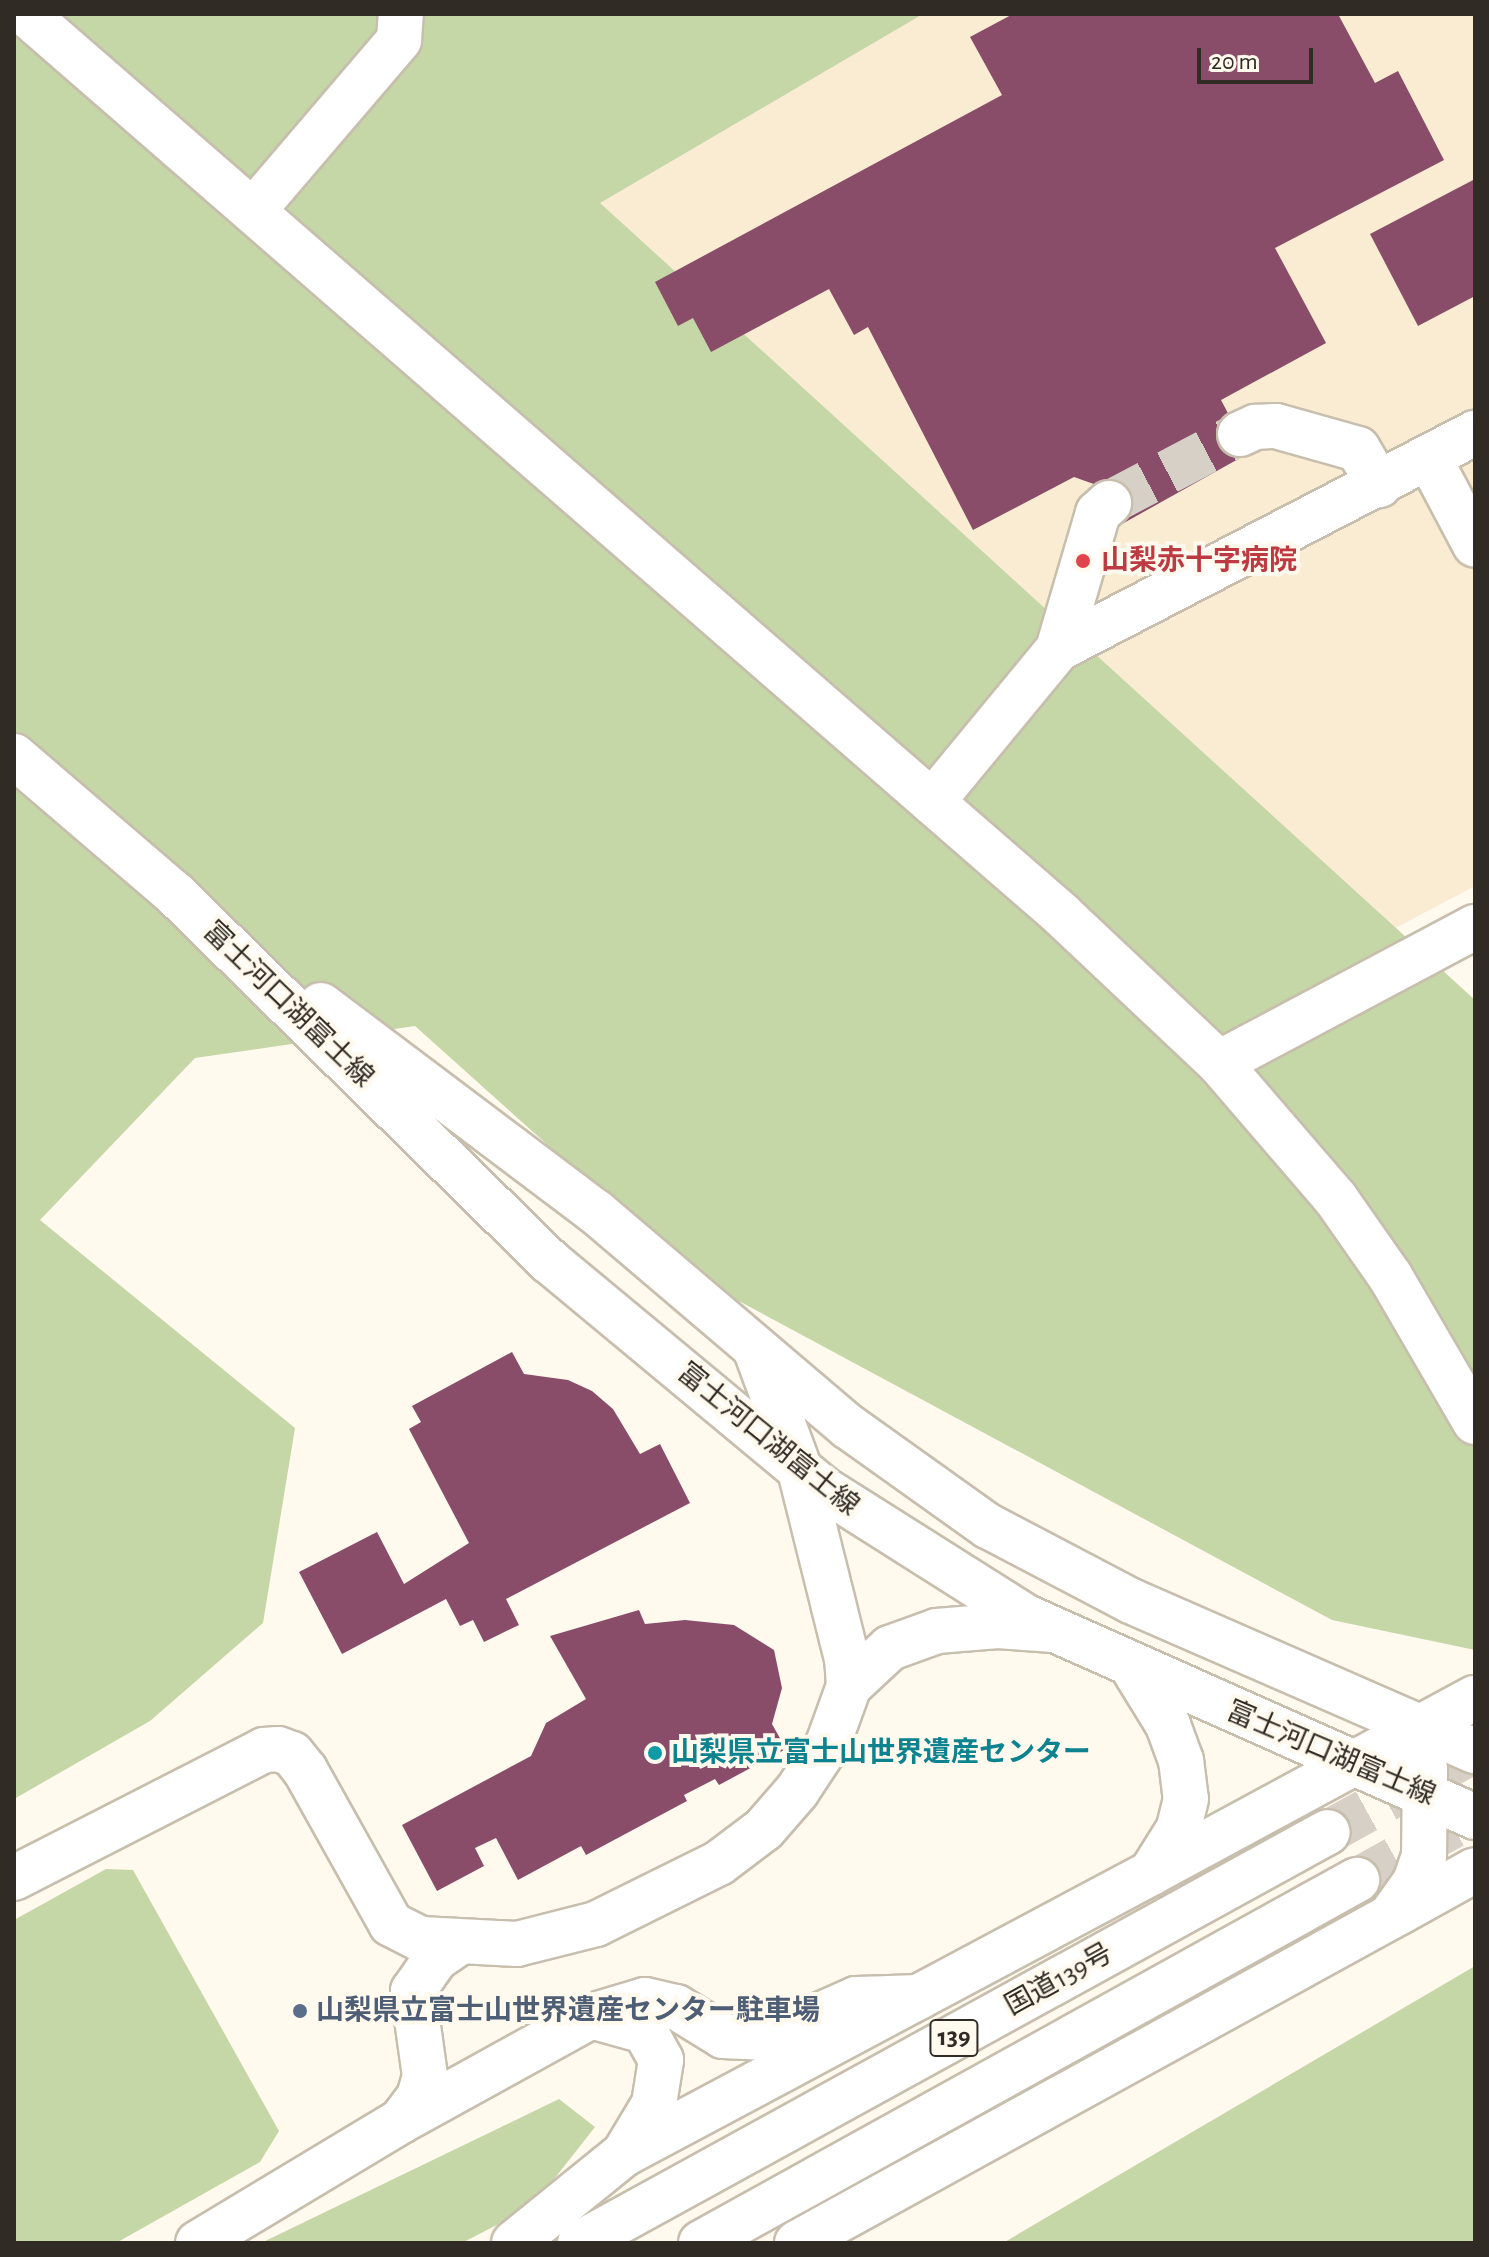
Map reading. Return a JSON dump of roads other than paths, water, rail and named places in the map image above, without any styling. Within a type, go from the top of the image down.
[{"type":"main road","points":[[26,14],[932,802],[1219,1063],[1336,1199],[1390,1276],[1475,1422]]},
{"type":"main road","points":[[253,211],[399,40],[401,14]]},
{"type":"main road","points":[[1240,434],[1255,427],[1276,426],[1358,449],[1379,485]]},
{"type":"main road","points":[[1058,649],[1475,433]]},
{"type":"main road","points":[[1429,458],[1475,545]]},
{"type":"main road","points":[[932,802],[1058,649],[1098,513],[1109,503]]},
{"type":"main road","name":"富士河口湖富士線","points":[[14,756],[176,895],[596,1212],[755,1348],[922,1482],[1027,1548],[1131,1601],[1475,1751]]},
{"type":"main road","name":"富士河口湖富士線","points":[[176,895],[549,1261],[800,1470],[886,1533],[1053,1630],[1475,1817]]},
{"type":"main road","points":[[1219,1063],[1475,927]]},
{"type":"main road","points":[[755,1348],[800,1470],[840,1629],[849,1686]]},
{"type":"main road","points":[[746,1425],[840,1629]]},
{"type":"main road","points":[[391,1924],[421,1939],[517,1944],[596,1924],[719,1863],[764,1829],[797,1791],[828,1744],[849,1686],[890,1648],[937,1631],[998,1626],[1053,1630]]},
{"type":"main road","points":[[1133,1668],[1168,1725],[1181,1760],[1186,1799],[1178,1830],[1151,1873]]},
{"type":"main road","points":[[514,2243],[624,2154],[1475,1698]]},
{"type":"main road","points":[[1390,1917],[1415,1882],[1424,1856],[1427,1796],[1423,1727]]},
{"type":"main road","points":[[14,1878],[264,1750],[278,1749],[292,1754],[305,1770],[391,1924],[413,1991],[421,2050],[422,2087],[401,2121]]},
{"type":"main road","name":"国道139号","points":[[580,2243],[1328,1832]]},
{"type":"main road","points":[[797,2243],[1475,1870]]},
{"type":"main road","name":"国道139号","points":[[701,2243],[1357,1880]]},
{"type":"main road","points":[[413,1991],[435,1959],[459,1943]]},
{"type":"main road","points":[[198,2243],[401,2121],[591,2016],[645,2000],[676,2007],[723,2036],[768,2038],[856,1999],[919,1997]]},
{"type":"main road","points":[[591,2016],[645,2031],[661,2060],[654,2104],[624,2154]]},
{"type":"main road","points":[[421,2050],[437,2064],[460,2070],[518,2058]]},
{"type":"tunnel","points":[[1109,503],[1240,434]]},
{"type":"tunnel","points":[[1328,1832],[1475,1751]]},
{"type":"tunnel","points":[[1357,1880],[1475,1814]]},
{"type":"place","name":"山梨赤十字病院","points":[[1083,561]]},
{"type":"place","name":"山梨県立富士山世界遺産センター","points":[[655,1753]]},
{"type":"place","name":"山梨県立富士山世界遺産センター駐車場","points":[[300,2011]]}]
